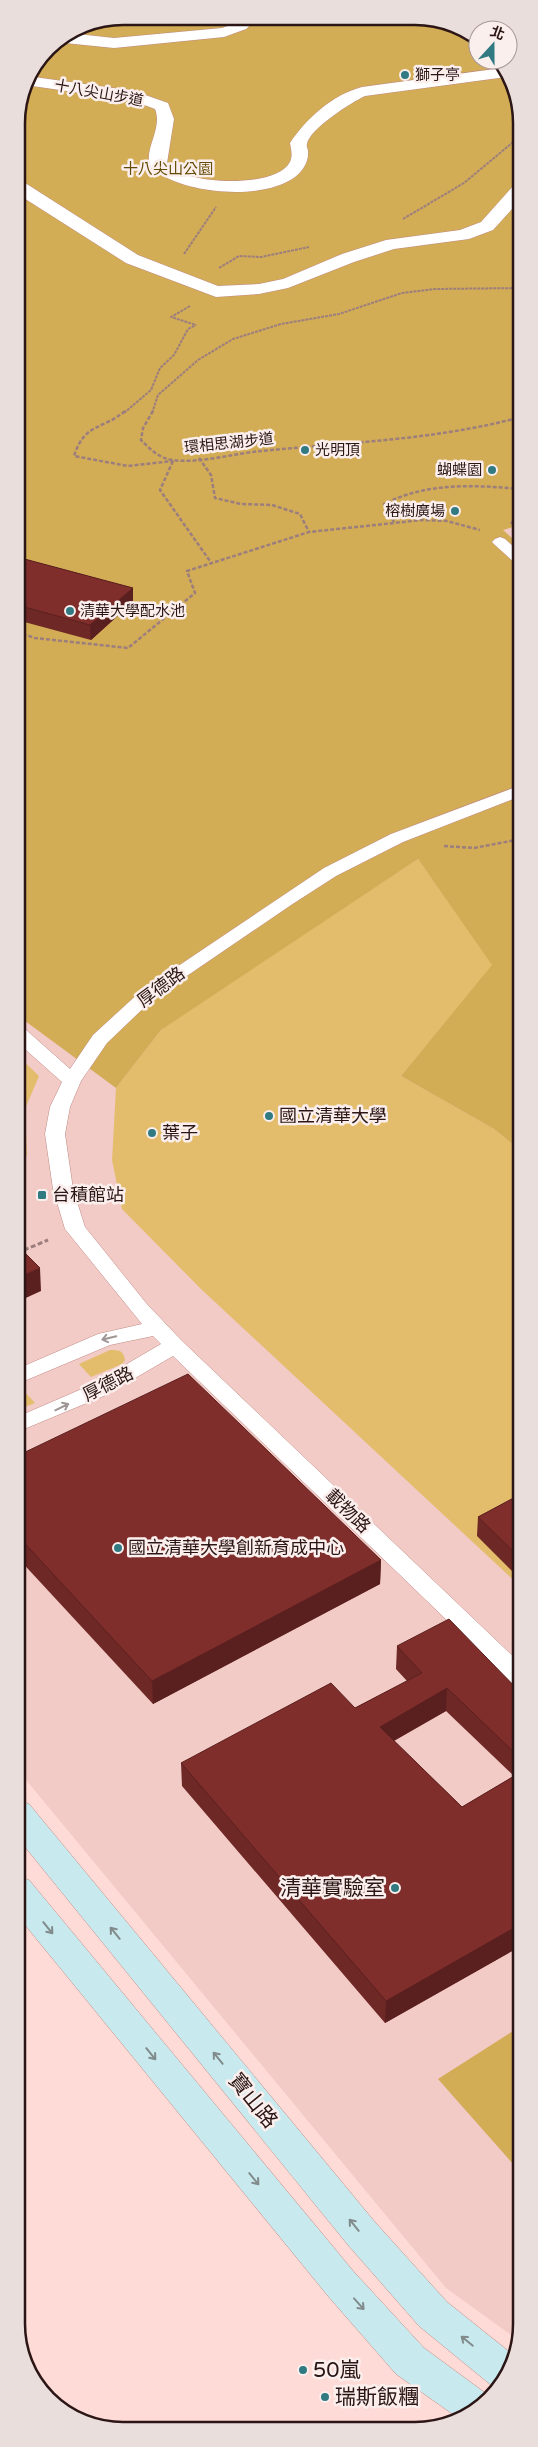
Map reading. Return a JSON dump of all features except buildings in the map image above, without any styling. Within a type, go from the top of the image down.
[{"type":"street","points":[[70,40],[114,43],[199,36],[224,32],[242,25]]},
{"type":"street","name":"十八尖山步道","points":[[34,82],[134,96],[162,106],[166,117],[158,154],[158,165],[173,175],[190,181],[230,186],[250,185],[286,176],[297,166],[300,154],[298,143],[308,129],[321,115],[353,95],[362,92],[500,73]]},
{"type":"street","points":[[25,191],[132,259],[170,276],[216,292],[259,289],[288,283],[348,258],[392,244],[463,235],[487,226],[513,197]]},
{"type":"street","name":"寶山路","points":[[25,1825],[361,2233],[433,2314],[502,2370]]},
{"type":"street","points":[[25,1900],[341,2284],[410,2361],[471,2405]]},
{"type":"lane","points":[[500,542],[513,554]]},
{"type":"lane","name":"厚德路","points":[[25,1422],[50,1413],[134,1372],[174,1345],[157,1328],[75,1229],[63,1190],[55,1134],[60,1107],[72,1081],[100,1039],[147,995],[330,872],[397,838],[513,793]]},
{"type":"lane","points":[[25,1039],[72,1081]]},
{"type":"lane","points":[[25,1374],[105,1339],[157,1328]]},
{"type":"lane","name":"載物路","points":[[174,1345],[513,1670]]},
{"type":"path","points":[[396,222],[461,185],[498,158],[513,143]]},
{"type":"path","points":[[170,276],[230,186]]},
{"type":"path","points":[[196,286],[215,270],[239,256],[262,257],[316,245]]},
{"type":"path","name":"環相思湖步道","points":[[513,288],[435,289],[402,293],[340,314],[281,324],[233,339],[198,360],[158,396],[154,410],[143,428],[141,440],[155,454],[173,461],[297,447],[387,441],[486,428],[513,420]]},
{"type":"path","points":[[173,461],[128,466],[74,456],[79,440],[101,423],[117,418],[151,390],[160,368],[174,355],[188,328],[196,325],[171,317],[191,305],[197,305]]},
{"type":"path","points":[[199,458],[212,475],[216,498],[241,504],[272,505],[300,514],[309,532]]},
{"type":"path","points":[[173,461],[160,490],[212,564]]},
{"type":"path","points":[[394,522],[384,504],[399,495],[428,487],[475,485],[513,488]]},
{"type":"path","points":[[25,635],[35,638],[128,648],[195,593],[187,571],[309,532],[394,522],[446,521],[477,528],[500,542]]},
{"type":"path","points":[[436,845],[474,848],[513,841]]},
{"type":"path","points":[[25,1249],[48,1240]]},
{"type":"shaded area","name":"國立清華大學","points":[[513,207],[512,2336],[446,2288],[25,1779],[25,462],[41,463]]},
{"type":"shaded area","points":[[418,859],[493,965],[401,1076],[494,1129],[513,1144],[513,1580],[200,1288],[122,1209],[112,1160],[116,1088],[161,1030],[209,996]]},
{"type":"shaded area","points":[[25,1063],[39,1076],[25,1109]]},
{"type":"shaded area","points":[[25,1109],[27,1156],[25,1157]]},
{"type":"shaded area","points":[[110,1350],[122,1352],[125,1360],[122,1364],[91,1377],[79,1364]]},
{"type":"shaded area","points":[[25,1392],[35,1403],[25,1407]]},
{"type":"green space","name":"十八尖山公園","points":[[116,25],[422,25],[447,30],[468,41],[468,70],[498,70],[510,97],[513,123],[513,527],[503,530],[513,539],[513,1144],[494,1129],[401,1076],[492,965],[418,859],[161,1030],[116,1088],[25,1021],[25,116],[28,97],[41,68],[58,49],[85,32]]},
{"type":"green space","points":[[513,2031],[513,2164],[438,2079]]},
{"type":"place","name":"獅子亭","points":[[405,75]]},
{"type":"place","name":"光明頂","points":[[305,450]]},
{"type":"place","name":"蝴蝶園","points":[[492,470]]},
{"type":"place","name":"榕樹廣場","points":[[455,511]]},
{"type":"place","name":"清華大學配水池","points":[[70,611]]},
{"type":"place","name":"國立清華大學","points":[[269,1116]]},
{"type":"place","name":"葉子","points":[[152,1133]]},
{"type":"place","name":"台積館站","points":[[42,1195]]},
{"type":"place","name":"國立清華大學創新育成中心","points":[[118,1548]]},
{"type":"place","name":"清華實驗室","points":[[395,1888]]},
{"type":"place","name":"50嵐","points":[[303,2370]]},
{"type":"place","name":"瑞斯飯糰","points":[[325,2397]]}]
